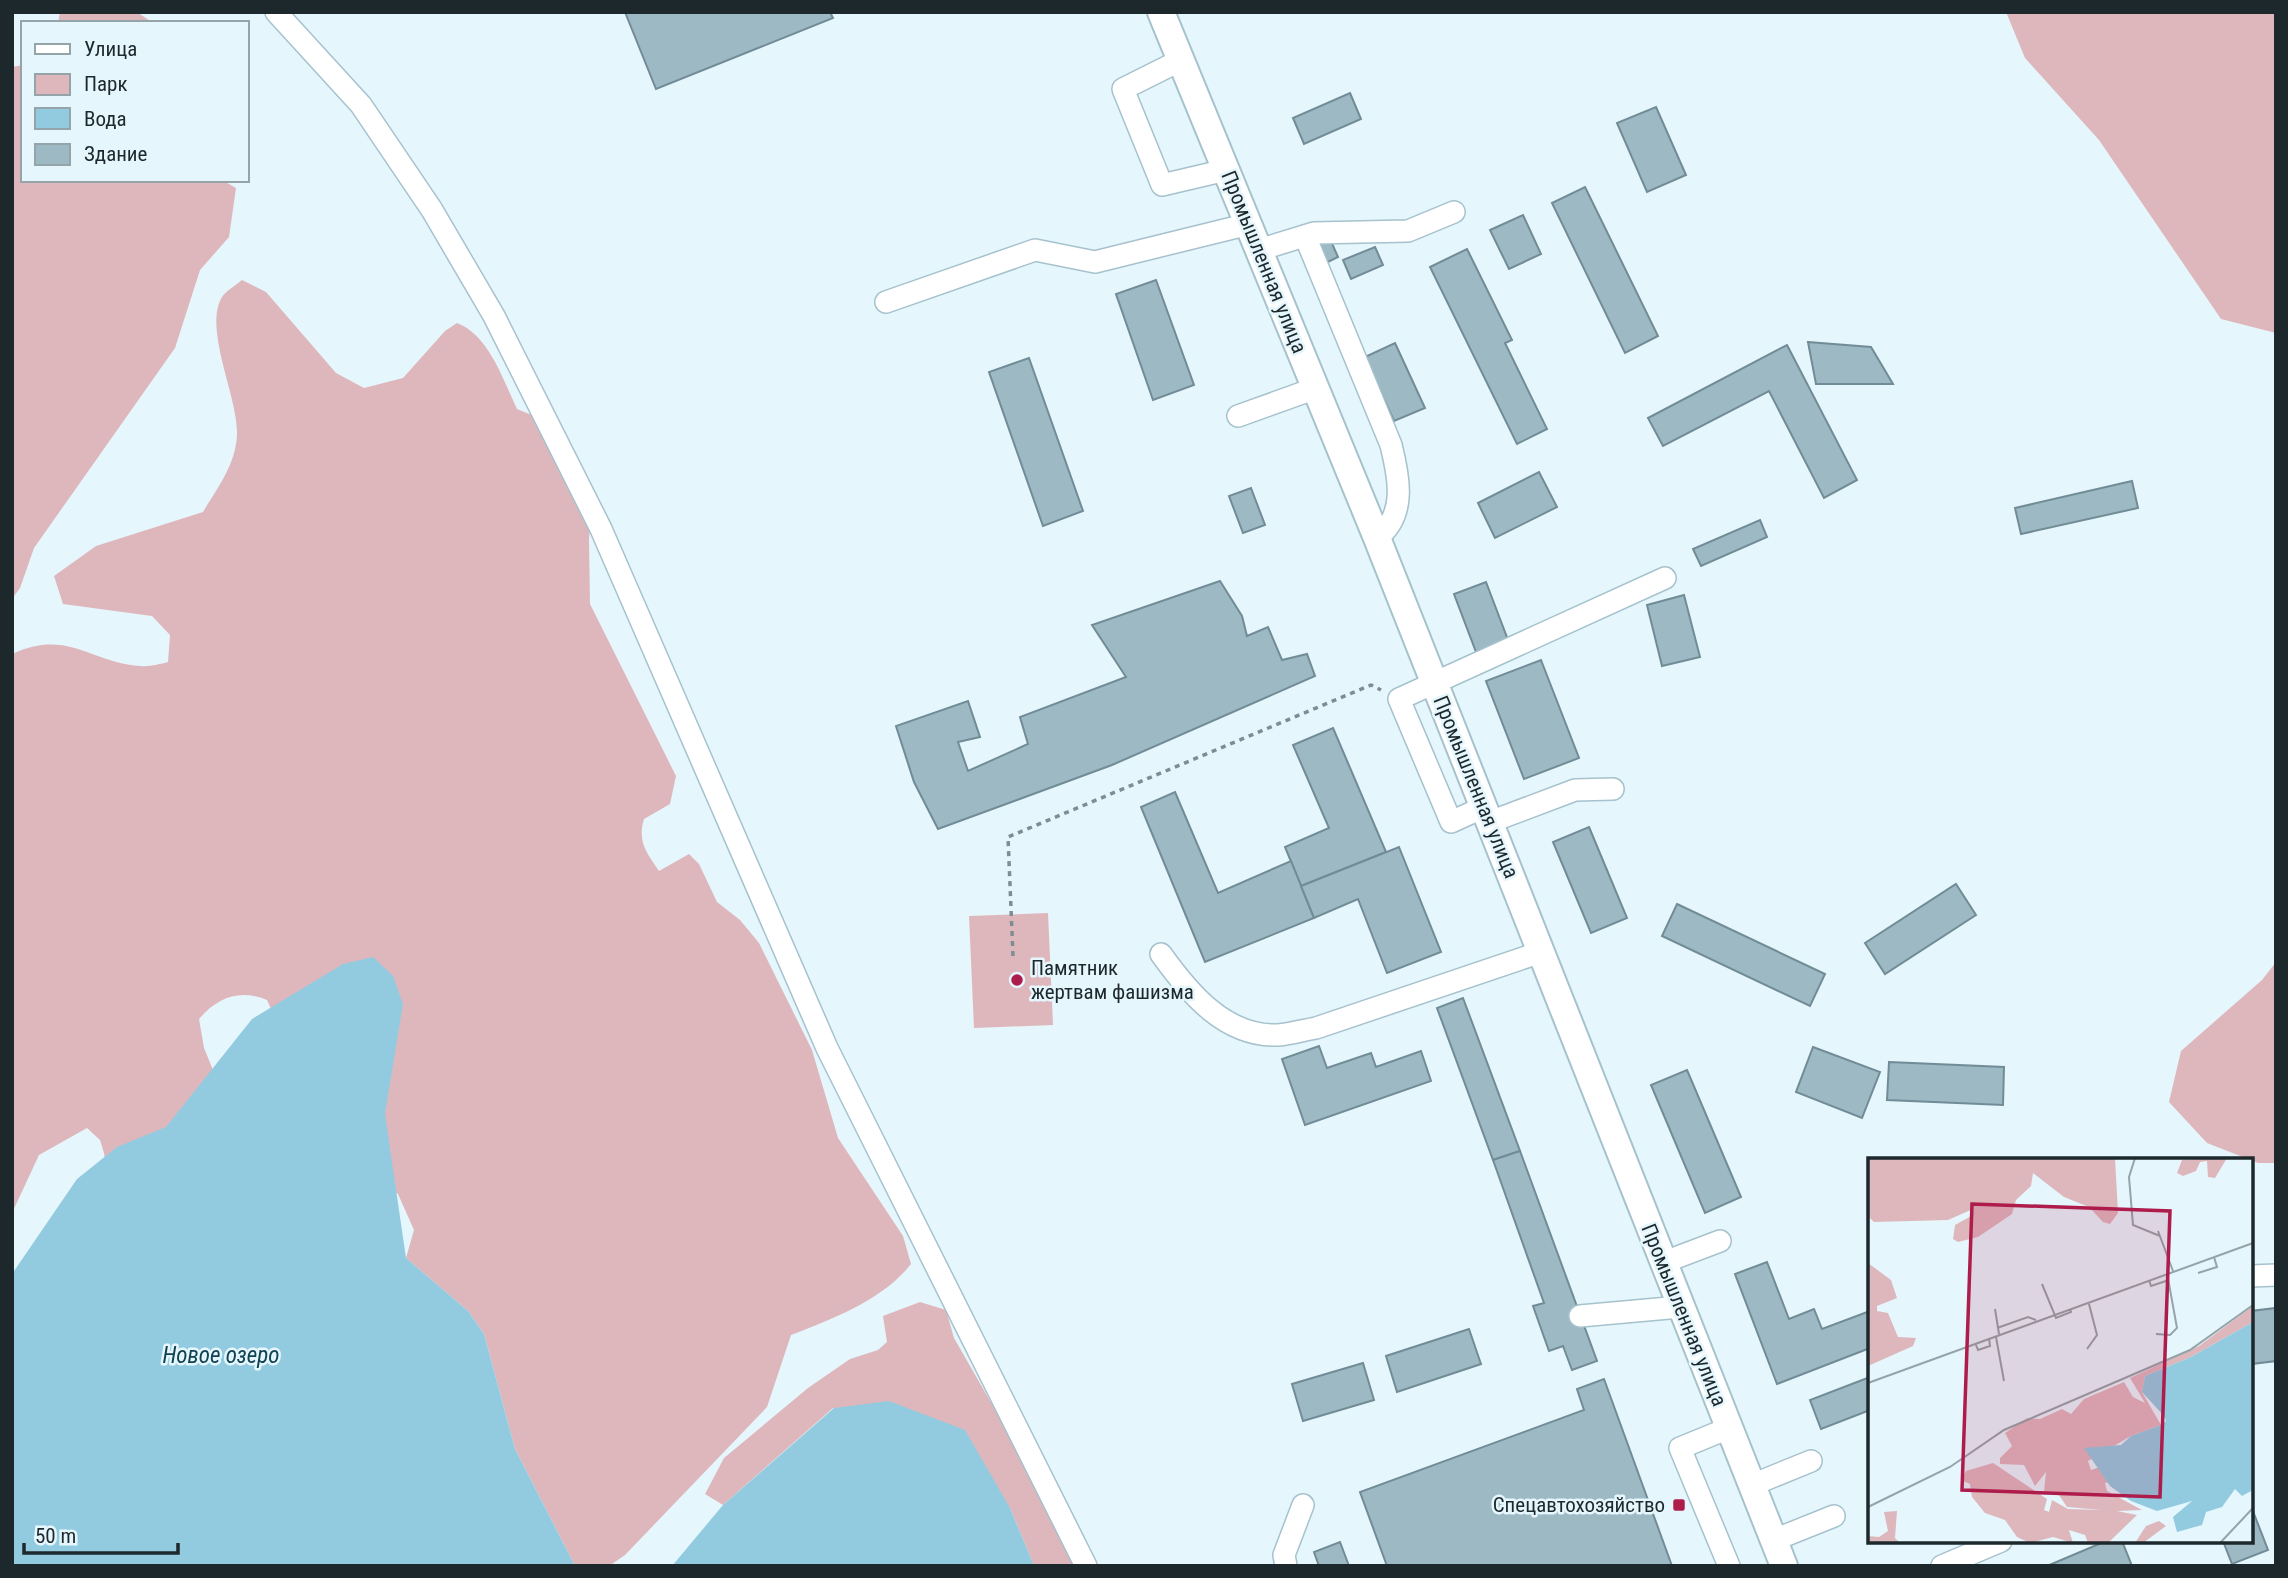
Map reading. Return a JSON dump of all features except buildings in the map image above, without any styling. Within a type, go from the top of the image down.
[{"type":"main road","name":"Промышленная улица","points":[[1161,12],[1377,538],[1784,1566]]},
{"type":"lane","points":[[276,12],[361,105],[432,210],[494,316],[601,529],[827,1048],[1086,1566]]},
{"type":"lane","points":[[1181,60],[1123,89],[1162,185],[1226,170]]},
{"type":"lane","points":[[1259,250],[1314,233],[1408,231],[1454,212]]},
{"type":"lane","points":[[886,302],[1035,250],[1095,262],[1249,224]]},
{"type":"lane","points":[[1305,236],[1391,445],[1398,476],[1398,503],[1389,529],[1377,538]]},
{"type":"lane","points":[[1238,416],[1316,388]]},
{"type":"lane","points":[[1613,789],[1575,790],[1451,821],[1399,699],[1665,578]]},
{"type":"lane","points":[[1161,954],[1189,992],[1222,1018],[1249,1032],[1279,1035],[1317,1028],[1541,953]]},
{"type":"lane","points":[[1662,1263],[1720,1241]]},
{"type":"lane","points":[[2253,1276],[2276,1275]]},
{"type":"lane","points":[[1580,1316],[1680,1307]]},
{"type":"lane","points":[[1729,1428],[1680,1448],[1729,1566]]},
{"type":"lane","points":[[1752,1485],[1811,1461]]},
{"type":"lane","points":[[1286,1566],[1284,1555],[1303,1505]]},
{"type":"lane","points":[[1774,1540],[1834,1516]]},
{"type":"lane","points":[[1942,1566],[1996,1543]]},
{"type":"path","points":[[1013,956],[1008,837],[1371,684],[1399,699]]},
{"type":"green space","points":[[60,12],[137,12],[150,21],[58,21]]},
{"type":"green space","points":[[2006,12],[2276,12],[2276,333],[2221,319],[2099,140],[2025,58]]},
{"type":"green space","points":[[21,65],[21,182],[226,182],[236,188],[229,237],[200,270],[175,348],[34,548],[20,588],[12,599],[12,67]]},
{"type":"green space","points":[[242,280],[266,292],[336,373],[364,388],[403,378],[445,331],[457,323],[478,337],[486,348],[517,409],[556,425],[593,495],[589,539],[590,604],[676,776],[670,804],[644,819],[644,847],[659,871],[689,854],[699,864],[717,902],[740,920],[759,943],[812,1050],[838,1138],[903,1236],[911,1264],[872,1298],[840,1315],[791,1335],[767,1407],[625,1555],[609,1566],[575,1566],[515,1449],[484,1334],[468,1311],[406,1258],[414,1230],[398,1194],[374,1177],[285,1039],[267,1000],[248,995],[230,997],[214,1005],[199,1019],[204,1048],[233,1119],[115,1225],[104,1153],[100,1140],[87,1128],[39,1155],[12,1213],[12,654],[49,644],[78,649],[123,664],[144,666],[168,662],[170,635],[152,616],[63,604],[54,576],[96,546],[203,512],[225,475],[236,445],[236,419],[216,327],[217,311],[222,297]]},
{"type":"green space","points":[[1048,913],[1053,1025],[974,1028],[969,916]]},
{"type":"green space","points":[[2276,962],[2276,1163],[2258,1163],[2253,1161],[2253,1158],[2245,1158],[2207,1143],[2169,1102],[2181,1051],[2262,980]]},
{"type":"green space","points":[[920,1302],[946,1310],[954,1338],[1051,1507],[1078,1566],[1034,1566],[1010,1508],[833,1408],[723,1505],[705,1494],[724,1458],[808,1388],[850,1359],[878,1350],[887,1342],[883,1316]]},
{"type":"water","name":"Новое озеро","points":[[373,957],[393,976],[403,1004],[385,1114],[406,1258],[468,1311],[484,1334],[515,1449],[575,1566],[12,1566],[12,1274],[77,1179],[117,1147],[166,1127],[252,1019],[343,964]]},
{"type":"water","points":[[889,1401],[965,1430],[1010,1508],[1034,1566],[672,1566],[723,1505],[834,1408]]},
{"type":"place","name":"Памятник жертвам фашизма","points":[[1017,980]]},
{"type":"place","name":"Спецавтохозяйство","points":[[1679,1505]]}]
